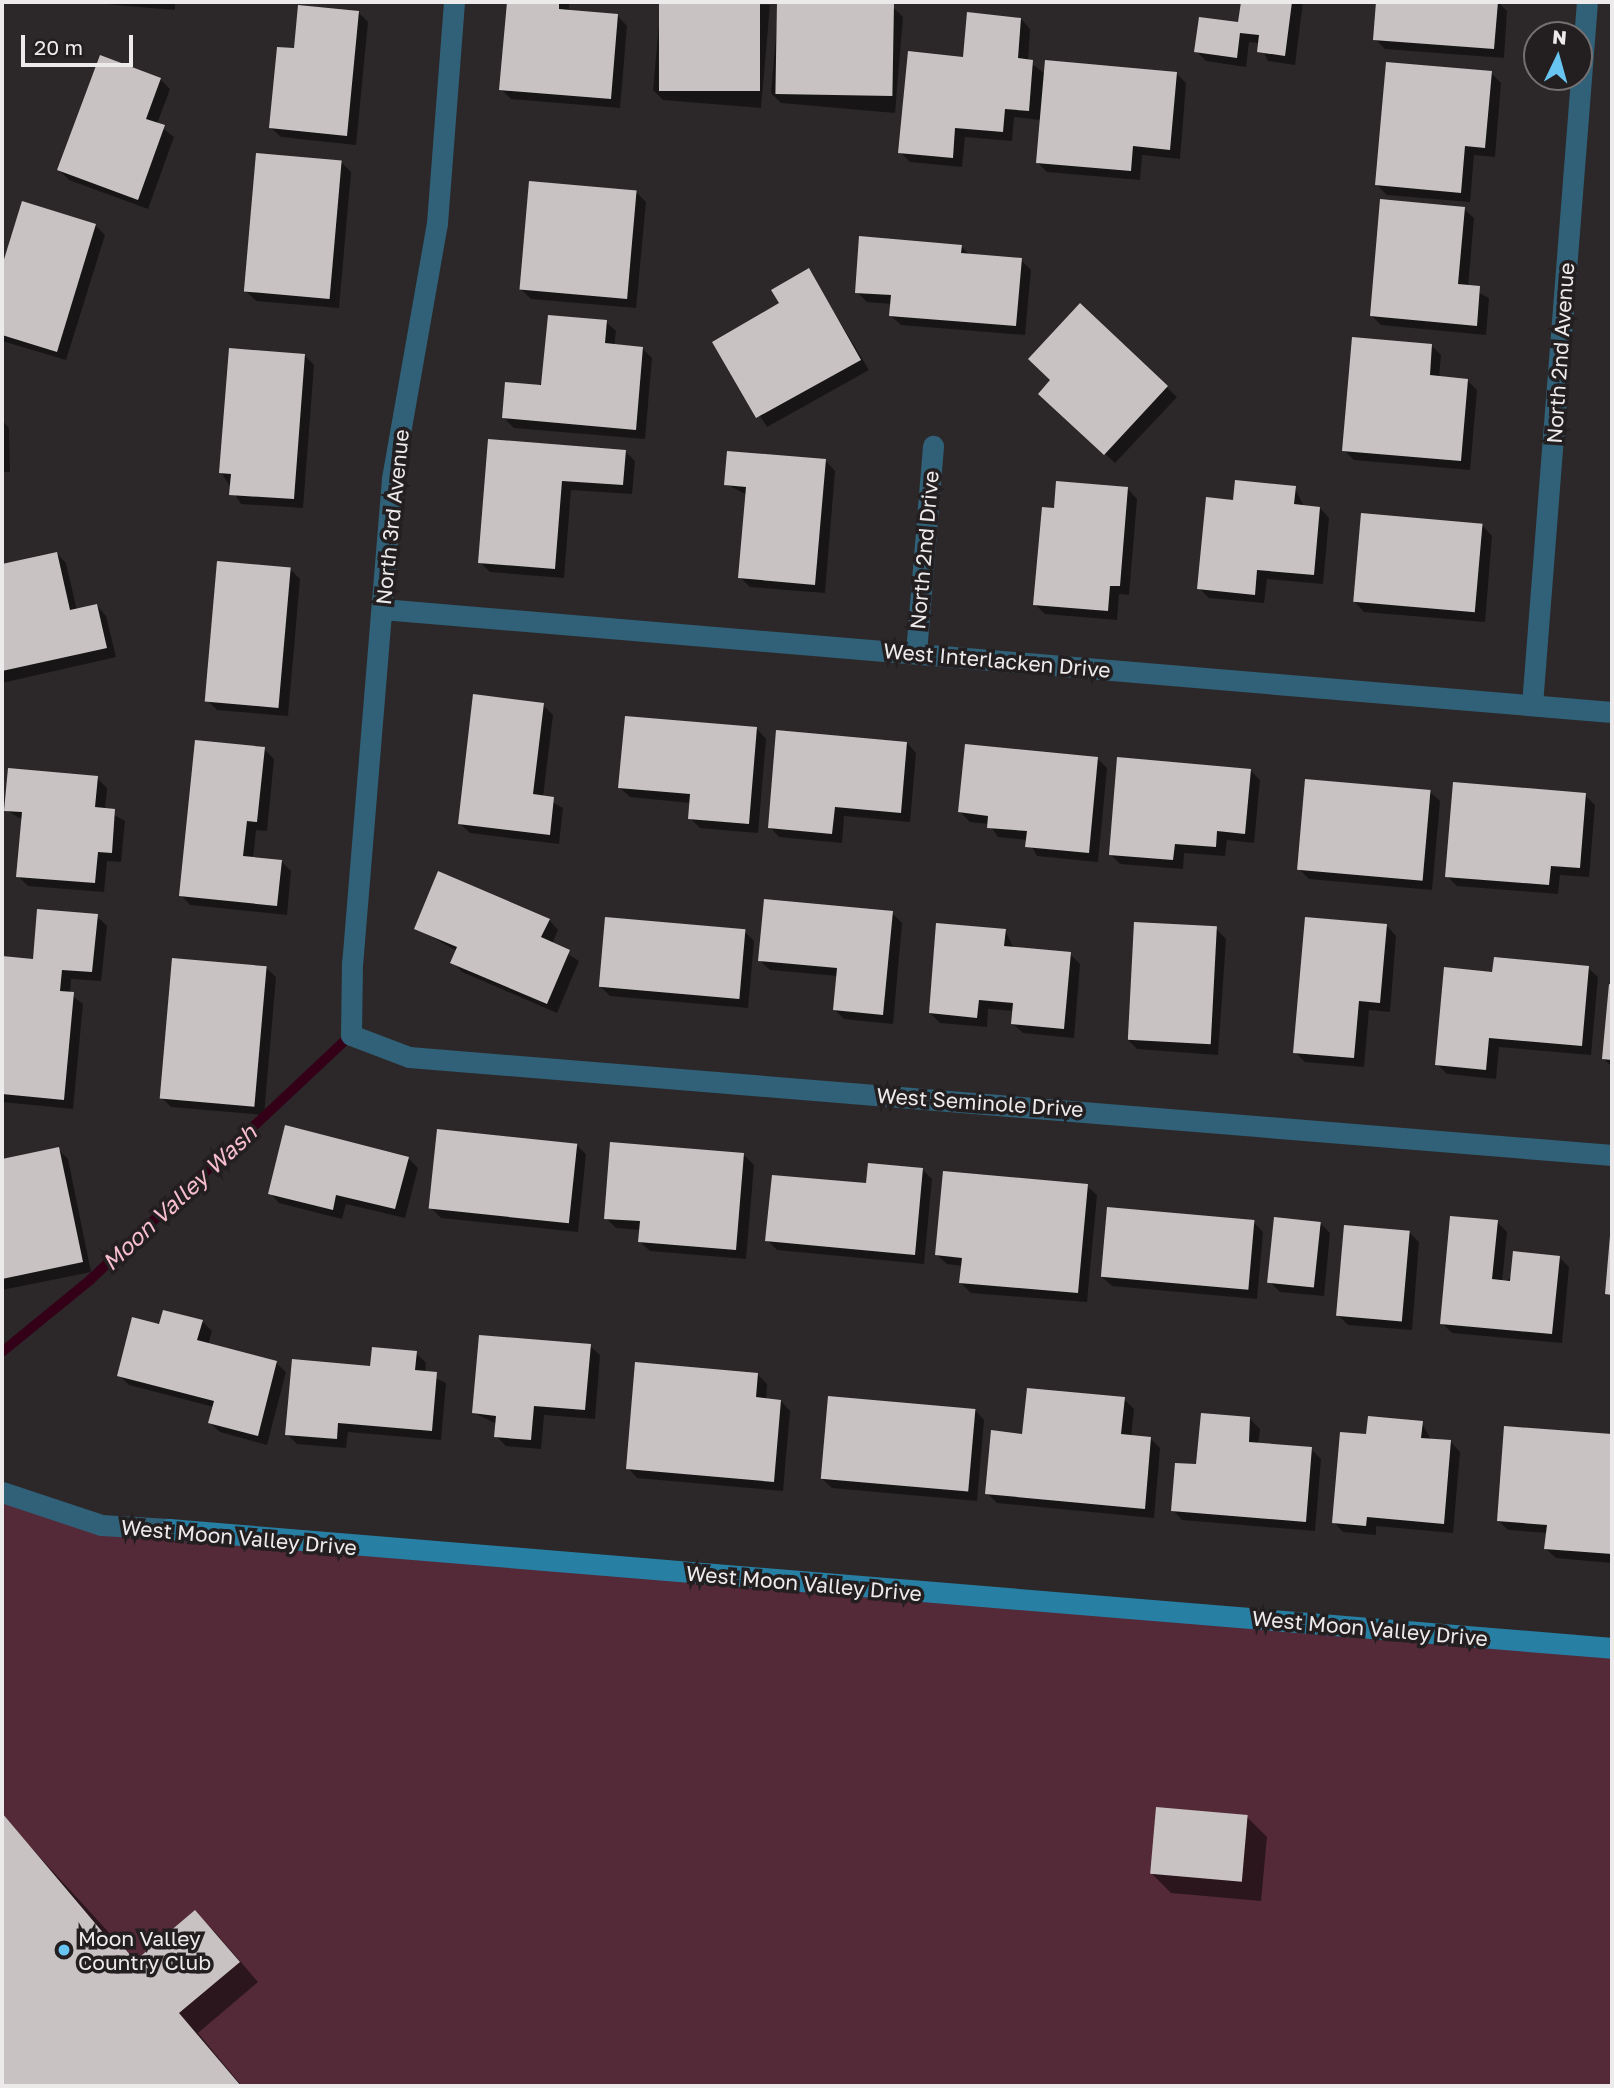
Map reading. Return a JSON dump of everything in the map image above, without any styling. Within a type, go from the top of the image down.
[{"type":"street","name":"North 3rd Avenue","points":[[351,1035],[392,480],[436,223],[454,2]]},
{"type":"street","name":"North 2nd Avenue","points":[[1532,705],[1587,2]]},
{"type":"street","name":"North 2nd Drive","points":[[916,653],[933,446]]},
{"type":"street","name":"West Interlacken Drive","points":[[382,609],[1612,712]]},
{"type":"street","name":"West Seminole Drive","points":[[351,1035],[409,1057],[1612,1154]]},
{"type":"street","name":"West Moon Valley Drive","points":[[2,1492],[101,1525],[1612,1648]]},
{"type":"shaded area","name":"Moon Valley Country Club","points":[[2,1492],[56,1513],[1612,1648],[1612,2086],[2,2086]]},
{"type":"building","points":[[507,2],[559,2],[559,9],[618,14],[611,99],[499,90]]},
{"type":"building","points":[[659,2],[760,2],[760,91],[659,91]]},
{"type":"building","points":[[777,2],[894,4],[892,96],[775,94]]},
{"type":"building","points":[[1241,2],[1292,2],[1285,56],[1257,52],[1259,35],[1240,33],[1237,58],[1194,52],[1199,17],[1238,22]]},
{"type":"building","points":[[1376,2],[1498,2],[1494,49],[1373,40]]},
{"type":"building","points":[[298,5],[359,11],[347,136],[269,128],[277,47],[294,48]]},
{"type":"building","points":[[967,12],[1021,18],[1018,58],[1033,60],[1029,111],[1005,109],[1003,132],[955,128],[953,158],[898,153],[908,51],[963,57]]},
{"type":"building","points":[[100,55],[161,78],[146,119],[165,125],[138,200],[57,170]]},
{"type":"building","points":[[1045,60],[1177,72],[1170,150],[1133,146],[1131,171],[1036,163]]},
{"type":"building","points":[[1386,62],[1492,71],[1485,148],[1465,146],[1461,193],[1375,185]]},
{"type":"building","points":[[256,153],[342,160],[330,299],[244,291]]},
{"type":"building","points":[[529,181],[637,190],[627,299],[520,290]]},
{"type":"building","points":[[1380,199],[1465,207],[1458,284],[1480,286],[1477,326],[1370,316]]},
{"type":"building","points":[[22,201],[96,224],[57,352],[2,335],[2,266]]},
{"type":"building","points":[[859,236],[962,245],[961,253],[1022,258],[1016,326],[889,316],[891,295],[855,293]]},
{"type":"building","points":[[809,268],[861,360],[756,418],[712,342],[779,303],[771,290]]},
{"type":"building","points":[[1080,303],[1168,386],[1104,455],[1038,394],[1050,380],[1028,359]]},
{"type":"building","points":[[548,315],[607,320],[605,343],[643,347],[636,430],[502,418],[505,382],[541,385]]},
{"type":"building","points":[[1352,337],[1432,344],[1430,375],[1468,379],[1461,461],[1342,451]]},
{"type":"building","points":[[229,348],[305,354],[294,499],[229,495],[231,474],[219,473]]},
{"type":"building","points":[[488,439],[626,450],[623,485],[562,481],[555,569],[478,563]]},
{"type":"building","points":[[727,451],[826,459],[815,585],[738,578],[746,487],[724,485]]},
{"type":"building","points":[[1235,480],[1296,486],[1294,504],[1320,507],[1314,575],[1257,570],[1255,595],[1197,589],[1206,497],[1233,500]]},
{"type":"building","points":[[1056,481],[1128,487],[1120,586],[1110,586],[1108,611],[1033,605],[1042,507],[1054,508]]},
{"type":"building","points":[[1361,513],[1483,524],[1475,612],[1353,602]]},
{"type":"building","points":[[57,552],[70,610],[97,604],[107,648],[2,671],[2,564]]},
{"type":"building","points":[[217,561],[291,567],[278,708],[205,701]]},
{"type":"building","points":[[473,694],[544,703],[533,794],[554,797],[550,835],[458,824]]},
{"type":"building","points":[[625,716],[757,727],[749,824],[688,819],[690,794],[618,788]]},
{"type":"building","points":[[776,730],[907,742],[901,813],[835,807],[832,834],[768,828]]},
{"type":"building","points":[[195,740],[265,747],[257,822],[247,821],[243,856],[282,860],[277,906],[179,896]]},
{"type":"building","points":[[965,744],[1098,757],[1089,853],[1025,847],[1027,831],[987,828],[988,816],[958,812]]},
{"type":"building","points":[[1117,757],[1251,769],[1245,834],[1217,831],[1216,847],[1175,844],[1173,860],[1109,855]]},
{"type":"building","points":[[8,768],[98,776],[95,807],[115,809],[112,853],[98,852],[95,883],[16,877],[22,812],[4,811]]},
{"type":"building","points":[[1305,779],[1431,790],[1423,881],[1297,870]]},
{"type":"building","points":[[1453,782],[1586,793],[1580,868],[1551,866],[1549,885],[1445,877]]},
{"type":"building","points":[[438,871],[550,919],[541,937],[570,950],[547,1004],[450,963],[457,947],[414,929]]},
{"type":"building","points":[[764,899],[893,911],[883,1015],[833,1010],[837,968],[758,961]]},
{"type":"building","points":[[37,909],[98,914],[92,972],[62,970],[60,991],[74,992],[64,1100],[2,1094],[2,956],[33,959]]},
{"type":"building","points":[[605,917],[745,929],[739,999],[599,987]]},
{"type":"building","points":[[1305,917],[1387,924],[1380,1003],[1359,1001],[1354,1058],[1293,1053]]},
{"type":"building","points":[[1134,922],[1217,926],[1211,1044],[1128,1040]]},
{"type":"building","points":[[936,923],[1006,929],[1004,946],[1071,952],[1064,1029],[1011,1024],[1013,1003],[979,1000],[977,1018],[929,1013]]},
{"type":"building","points":[[1494,957],[1589,966],[1582,1046],[1489,1038],[1486,1070],[1435,1065],[1444,967],[1492,972]]},
{"type":"building","points":[[172,958],[267,966],[254,1107],[160,1098]]},
{"type":"building","points":[[1609,984],[1612,985],[1612,1060],[1602,1059]]},
{"type":"building","points":[[285,1125],[409,1157],[395,1209],[336,1195],[333,1210],[268,1194]]},
{"type":"building","points":[[437,1129],[577,1144],[569,1223],[429,1209]]},
{"type":"building","points":[[610,1142],[744,1153],[736,1250],[638,1242],[640,1221],[604,1219]]},
{"type":"building","points":[[59,1147],[83,1262],[2,1279],[2,1159]]},
{"type":"building","points":[[868,1163],[923,1168],[915,1255],[765,1241],[772,1175],[866,1183]]},
{"type":"building","points":[[943,1171],[1088,1184],[1078,1293],[959,1283],[962,1258],[935,1255]]},
{"type":"building","points":[[1107,1207],[1254,1220],[1248,1290],[1101,1277]]},
{"type":"building","points":[[1450,1216],[1498,1220],[1492,1279],[1510,1281],[1513,1251],[1560,1256],[1552,1334],[1440,1324]]},
{"type":"building","points":[[1274,1217],[1321,1222],[1314,1288],[1267,1283]]},
{"type":"building","points":[[1344,1225],[1410,1231],[1402,1321],[1336,1316]]},
{"type":"building","points":[[1610,1236],[1612,1237],[1612,1295],[1605,1294]]},
{"type":"building","points":[[163,1310],[203,1320],[197,1340],[277,1361],[258,1436],[208,1423],[214,1401],[117,1376],[132,1317],[159,1324]]},
{"type":"building","points":[[479,1335],[591,1344],[585,1410],[534,1406],[531,1440],[494,1437],[496,1416],[472,1413]]},
{"type":"building","points":[[372,1347],[417,1351],[415,1370],[437,1372],[432,1431],[338,1423],[337,1439],[285,1435],[292,1359],[370,1366]]},
{"type":"building","points":[[635,1362],[758,1373],[756,1397],[781,1400],[774,1482],[626,1469]]},
{"type":"building","points":[[1027,1388],[1125,1397],[1121,1434],[1151,1437],[1145,1509],[985,1494],[991,1430],[1022,1434]]},
{"type":"building","points":[[828,1396],[975,1409],[968,1492],[821,1479]]},
{"type":"building","points":[[1201,1413],[1250,1417],[1249,1442],[1312,1447],[1306,1522],[1171,1511],[1175,1463],[1196,1464]]},
{"type":"building","points":[[1368,1416],[1423,1421],[1421,1438],[1451,1440],[1444,1524],[1367,1517],[1366,1526],[1332,1523],[1340,1432],[1366,1434]]},
{"type":"building","points":[[1504,1426],[1612,1434],[1612,1554],[1544,1549],[1547,1525],[1497,1521]]},
{"type":"building","points":[[1156,1807],[1248,1815],[1242,1882],[1150,1874]]},
{"type":"building","name":"Moon Valley Country Club","points":[[2,1813],[116,1948],[121,1944],[135,1961],[195,1910],[240,1962],[179,2013],[241,2086],[2,2086]]},
{"type":"waterway","name":"Moon Valley Wash","points":[[2,1352],[90,1280],[351,1035]]},
{"type":"place","name":"Moon Valley Country Club","points":[[64,1950]]}]
